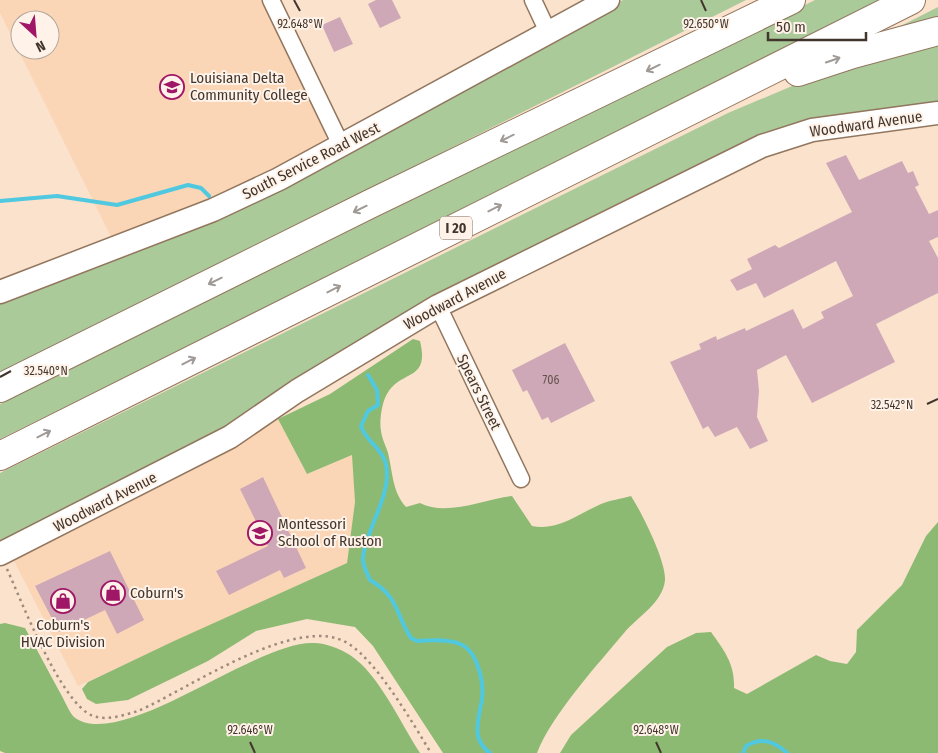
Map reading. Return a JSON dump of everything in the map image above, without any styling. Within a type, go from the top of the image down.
[{"type":"highway","points":[[681,54],[766,0]]},
{"type":"highway","points":[[0,388],[370,204],[791,0]]},
{"type":"highway","name":"I 20","points":[[0,456],[912,0]]},
{"type":"highway","points":[[657,127],[796,73],[853,54],[938,32]]},
{"type":"main road","name":"South Service Road West","points":[[0,292],[213,210],[342,147],[608,0]]},
{"type":"main road","name":"Woodward Avenue","points":[[0,554],[139,486],[230,437],[297,391],[438,306],[762,146],[812,130],[938,113]]},
{"type":"street","points":[[533,0],[548,32]]},
{"type":"street","points":[[278,2],[342,147]]},
{"type":"street","name":"Spears Street","points":[[438,306],[521,478]]},
{"type":"path","points":[[0,554],[64,686],[80,708],[88,714],[96,717],[115,717],[138,711],[274,644],[302,636],[325,636],[347,642],[365,658],[431,753]]},
{"type":"shaded area","name":"Louisiana Delta Community College","points":[[0,0],[264,0],[327,131],[325,143],[312,155],[113,241],[23,60],[60,60],[60,10],[10,10],[10,33],[0,13]]},
{"type":"shaded area","points":[[276,415],[307,474],[353,455],[355,502],[347,563],[78,686],[11,555]]},
{"type":"green space","points":[[623,0],[746,0],[294,227],[0,378],[0,298],[534,49]]},
{"type":"green space","points":[[815,0],[890,0],[0,439],[0,404]]},
{"type":"green space","points":[[938,7],[938,26],[887,33]]},
{"type":"green space","points":[[938,41],[938,108],[813,124],[0,546],[0,473],[728,113],[830,70]]},
{"type":"green space","points":[[413,339],[420,341],[421,363],[418,369],[399,381],[387,394],[382,407],[380,422],[395,488],[406,507],[420,503],[431,507],[454,508],[512,496],[532,526],[541,527],[568,521],[604,503],[631,496],[647,525],[662,561],[665,580],[660,596],[629,627],[576,691],[553,723],[537,753],[443,753],[373,646],[355,627],[307,619],[256,631],[208,661],[128,700],[96,704],[87,699],[82,689],[88,682],[347,563],[355,502],[352,455],[307,474],[278,419],[330,394]]},
{"type":"green space","points":[[938,522],[938,753],[560,753],[571,735],[667,647],[696,633],[711,632],[731,664],[734,688],[747,694],[816,655],[830,661],[847,664],[856,652],[857,630],[902,585],[926,536]]},
{"type":"green space","points":[[5,623],[25,628],[74,717],[95,724],[123,720],[155,709],[259,658],[289,647],[314,643],[328,645],[350,655],[361,663],[389,700],[420,753],[5,753],[0,751],[0,624]]},
{"type":"building","points":[[376,0],[392,0],[401,18],[380,28],[368,4]]},
{"type":"building","points":[[340,17],[353,44],[334,52],[322,25]]},
{"type":"building","points":[[846,155],[859,180],[902,161],[908,173],[913,171],[919,185],[915,187],[929,214],[938,210],[938,237],[929,241],[938,258],[938,293],[876,324],[895,362],[812,403],[786,355],[757,370],[759,391],[757,417],[768,441],[750,449],[737,427],[715,437],[708,426],[703,429],[670,362],[701,349],[699,344],[716,336],[717,340],[745,328],[746,331],[793,309],[803,329],[824,318],[821,312],[853,296],[836,261],[764,298],[756,283],[737,291],[730,280],[752,269],[747,259],[775,245],[779,248],[852,212],[826,163]]},
{"type":"building","points":[[565,343],[595,401],[551,423],[548,417],[542,420],[527,390],[523,392],[512,370]]},
{"type":"building","points":[[263,477],[306,568],[284,578],[280,570],[229,595],[216,571],[268,546],[240,489]]},
{"type":"building","points":[[110,551],[144,620],[117,634],[105,610],[59,632],[35,586]]},
{"type":"waterway","points":[[0,201],[57,196],[117,205],[188,185],[201,188],[209,196]]},
{"type":"waterway","points":[[368,375],[377,390],[378,405],[368,411],[361,426],[383,456],[387,473],[383,497],[365,547],[364,566],[370,580],[379,586],[391,599],[411,638],[417,641],[439,640],[455,642],[471,653],[481,676],[482,685],[482,699],[477,728],[478,735],[480,741],[490,753]]},
{"type":"waterway","points":[[743,753],[746,746],[763,741],[773,743],[787,753]]},
{"type":"place","name":"Louisiana Delta Community College","points":[[172,87]]},
{"type":"place","name":"Montessori School of Ruston","points":[[260,533]]},
{"type":"place","name":"Coburn's","points":[[113,593]]},
{"type":"place","name":"Coburn's HVAC Division","points":[[63,601]]}]
